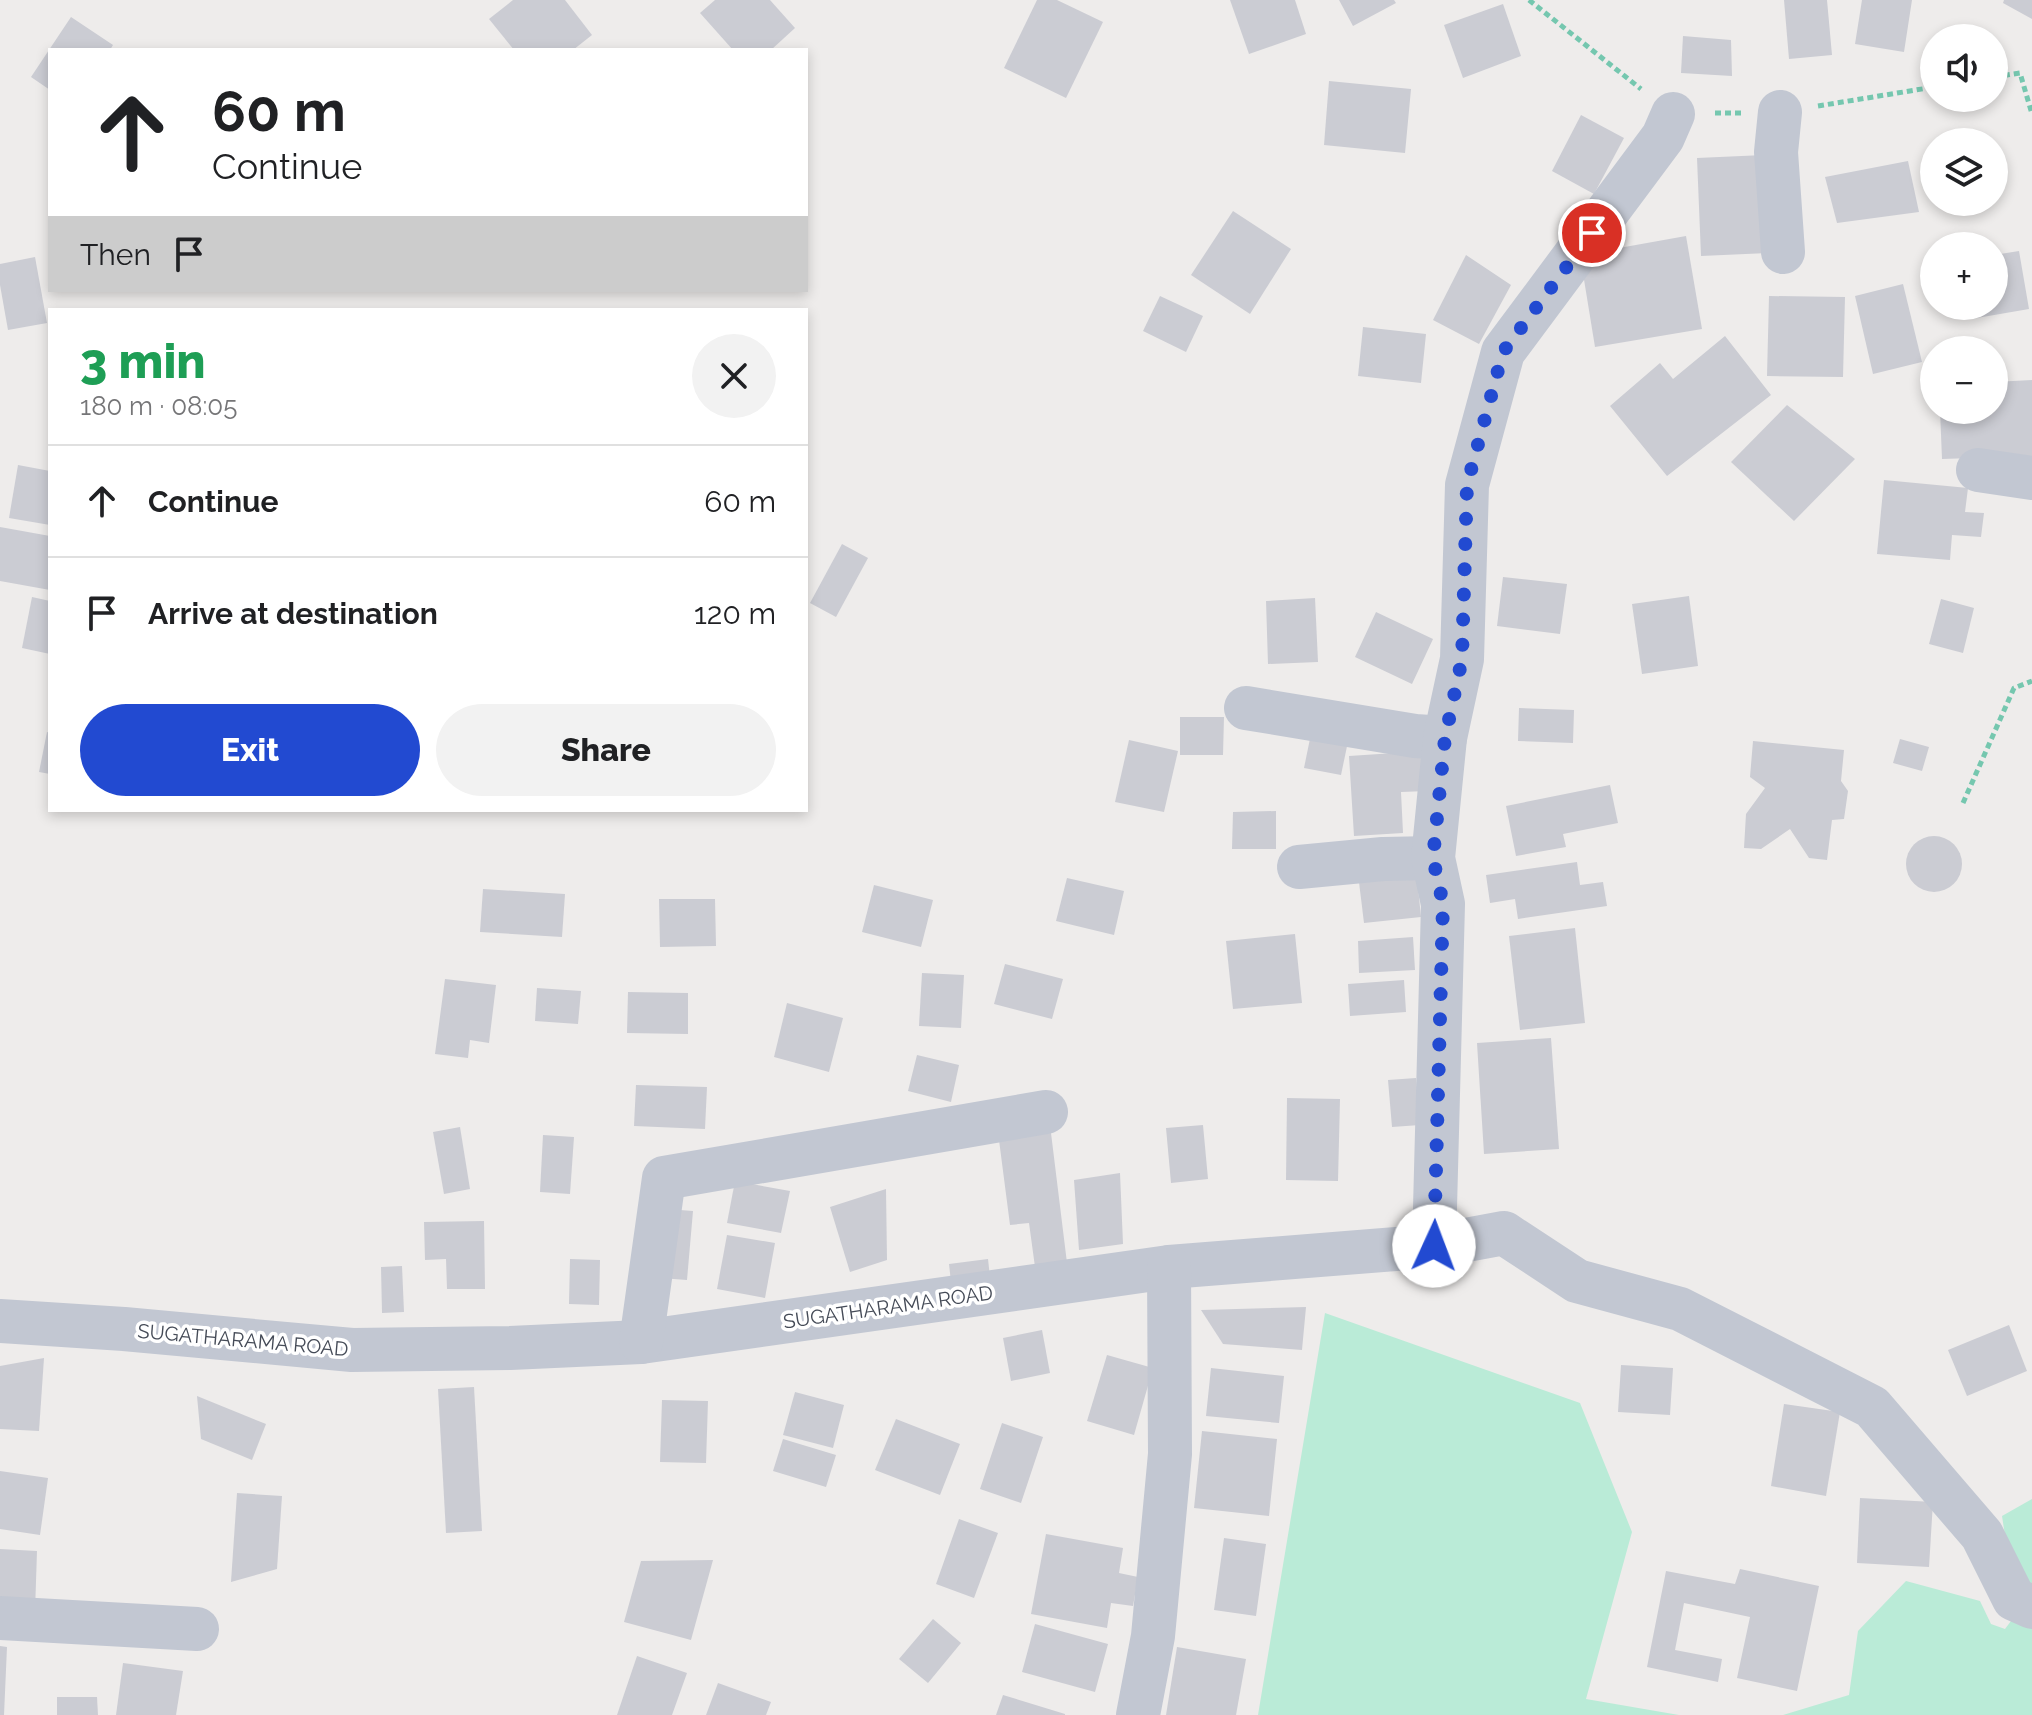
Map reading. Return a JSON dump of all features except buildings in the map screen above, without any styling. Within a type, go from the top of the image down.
[{"type":"street","points":[[1780,112],[1776,152],[1783,252]]},
{"type":"street","points":[[1434,1246],[1443,904],[1433,858],[1445,738],[1462,659],[1467,485],[1503,352],[1663,137],[1673,114]]},
{"type":"street","points":[[1978,470],[2032,478]]},
{"type":"street","points":[[1246,708],[1415,736],[1445,738]]},
{"type":"street","points":[[1299,867],[1433,858]]},
{"type":"street","points":[[641,1342],[664,1178],[1046,1112]]},
{"type":"street","name":"SUGATHARAMA ROAD","points":[[0,1321],[352,1350],[641,1342],[1169,1267],[1434,1246],[1504,1233],[1577,1281],[1680,1309],[1872,1407],[1982,1535],[2014,1599],[2032,1607]]},
{"type":"street","points":[[1138,1715],[1153,1636],[1170,1454],[1169,1267]]},
{"type":"street","points":[[0,1618],[197,1629]]},
{"type":"path","points":[[1529,0],[1673,114],[1780,112],[1920,89]]},
{"type":"path","points":[[2008,75],[2020,73],[2032,114]]},
{"type":"path","points":[[1963,803],[2014,688],[2032,681]]},
{"type":"green space","points":[[1325,1313],[1580,1403],[1632,1532],[1586,1699],[1679,1715],[1258,1715]]},
{"type":"green space","points":[[2032,1499],[2032,1715],[1783,1715],[1849,1695],[1858,1631],[1906,1581],[1980,1601],[1991,1624],[2005,1629],[2017,1613],[2002,1516]]},
{"type":"route","points":[[1434,1246],[1443,904],[1433,858],[1445,738],[1462,659],[1467,485],[1503,352],[1592,233]]}]
